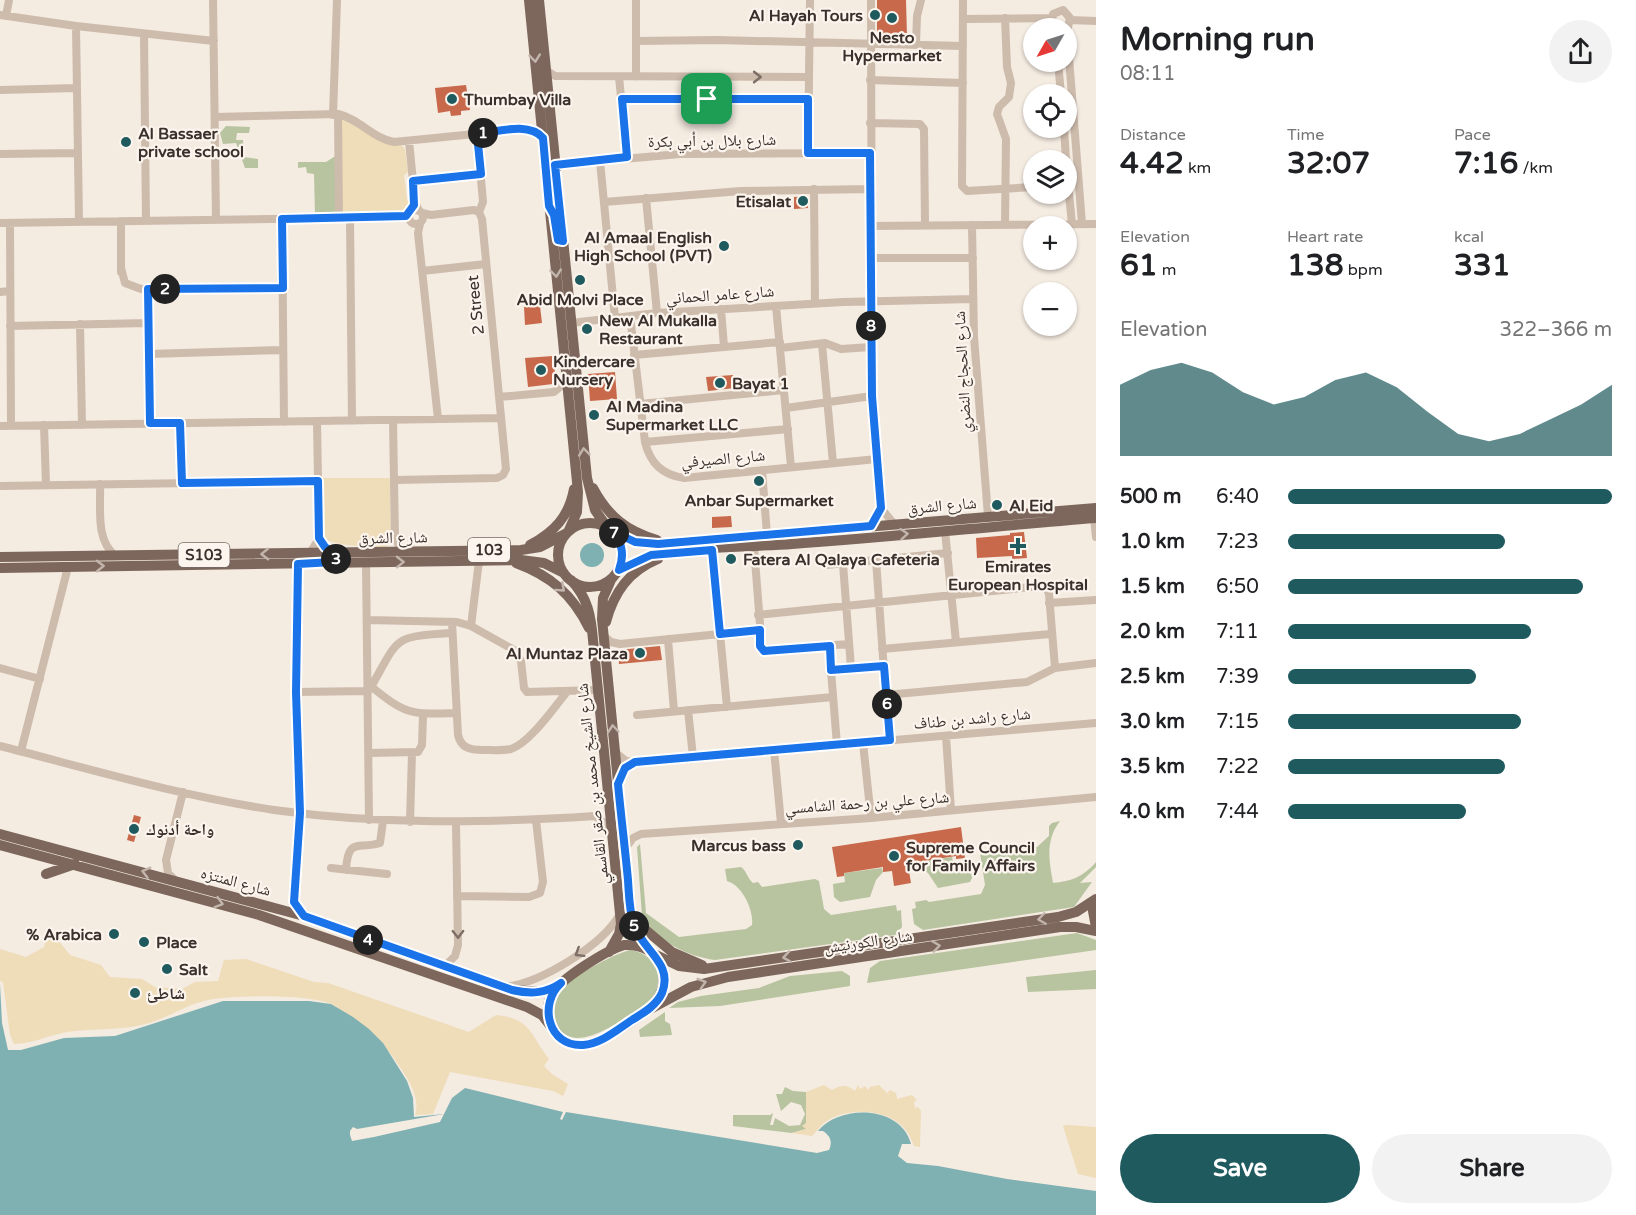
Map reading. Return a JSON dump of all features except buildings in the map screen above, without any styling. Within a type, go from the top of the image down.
[{"type":"main road","points":[[531,0],[540,117],[569,402],[582,478],[595,510],[621,546],[619,570],[610,580],[595,586],[586,586],[567,577],[558,557],[559,548],[574,522],[582,478],[549,77],[531,0]]},
{"type":"main road","points":[[549,206],[554,215],[558,240],[563,241]]},
{"type":"main road","points":[[582,478],[604,507],[622,525],[672,548]]},
{"type":"main road","points":[[520,550],[549,534],[564,518],[582,478]]},
{"type":"main road","name":"شارع الشرق","points":[[619,570],[639,559],[672,548],[766,535],[988,516],[1095,515]]},
{"type":"main road","name":"شارع الشرق","points":[[610,530],[646,544],[712,550],[945,531],[1095,515]]},
{"type":"main road","points":[[568,532],[583,523],[591,523],[610,530]]},
{"type":"main road","name":"شارع الشرق","points":[[0,557],[520,550],[540,547],[568,532]]},
{"type":"main road","points":[[600,635],[613,599],[626,580],[672,548]]},
{"type":"main road","points":[[322,564],[335,561],[337,557],[334,553]]},
{"type":"main road","points":[[35,567],[32,564],[33,560],[47,556]]},
{"type":"main road","points":[[510,561],[543,574],[564,590],[600,635]]},
{"type":"main road","name":"شارع الشرق","points":[[0,568],[510,561],[544,563],[567,577]]},
{"type":"main road","name":"شارع الشيخ محمد بن صقر القاسمي","points":[[567,577],[585,599],[600,635],[606,657],[625,849],[626,914],[609,952]]},
{"type":"main road","name":"شارع الشيخ محمد بن صقر القاسمي","points":[[610,580],[603,598],[598,690],[612,829],[626,914],[652,953]]},
{"type":"main road","name":"شارع المنتزه","points":[[0,834],[304,916],[502,987],[532,993],[553,989],[561,983]]},
{"type":"main road","name":"شارع المنتزه","points":[[0,845],[220,903],[299,927],[527,1007],[542,1016],[552,1028]]},
{"type":"main road","points":[[46,874],[75,864]]},
{"type":"main road","points":[[1096,900],[1093,911],[1096,929]]},
{"type":"main road","name":"شارع الكورنيش","points":[[652,953],[679,966],[704,969],[1058,917],[1076,912],[1096,900]]},
{"type":"main road","points":[[626,914],[672,952],[693,963],[717,967]]},
{"type":"main road","points":[[299,927],[325,931],[378,950],[381,949],[381,944]]},
{"type":"main road","name":"شارع الكورنيش","points":[[650,1009],[691,987],[728,977],[1060,927],[1096,929]]},
{"type":"main road","points":[[624,945],[633,945],[652,953],[664,973],[664,983],[662,993],[650,1009],[592,1044],[577,1045],[567,1042],[552,1028],[547,1012],[548,1004],[555,989],[561,983],[624,945]]},
{"type":"street","points":[[9,0],[3,16],[214,41]]},
{"type":"street","points":[[213,0],[216,220]]},
{"type":"street","points":[[337,0],[335,115],[339,218]]},
{"type":"street","points":[[636,0],[636,77]]},
{"type":"street","points":[[808,153],[810,0]]},
{"type":"street","points":[[871,0],[872,396],[881,508],[894,524]]},
{"type":"street","points":[[916,43],[917,16],[921,0]]},
{"type":"street","points":[[963,0],[962,186],[967,191],[1023,188]]},
{"type":"street","points":[[1064,0],[1068,18]]},
{"type":"street","points":[[963,19],[1054,17],[1060,10],[1067,18]]},
{"type":"street","points":[[1005,18],[1006,67],[1011,83],[1009,96],[999,107],[997,114],[1005,132],[1005,224]]},
{"type":"street","points":[[1077,20],[1096,21]]},
{"type":"street","points":[[76,26],[79,222]]},
{"type":"street","points":[[144,34],[146,221]]},
{"type":"street","points":[[636,41],[809,41],[963,46]]},
{"type":"street","points":[[1072,72],[1082,224]]},
{"type":"street","points":[[549,77],[808,77]]},
{"type":"street","points":[[619,77],[627,157]]},
{"type":"street","points":[[870,80],[963,83]]},
{"type":"street","points":[[0,90],[77,88]]},
{"type":"street","points":[[622,99],[808,99]]},
{"type":"street","points":[[214,117],[335,115],[354,119],[374,134],[387,140],[409,141],[526,129],[536,132],[543,138]]},
{"type":"street","points":[[526,129],[540,117]]},
{"type":"street","points":[[870,123],[920,124],[924,129],[925,225]]},
{"type":"street","name":"2 Street","points":[[394,480],[494,478],[503,475],[506,465],[481,216],[478,212],[483,202],[477,134]]},
{"type":"street","points":[[409,141],[438,419]]},
{"type":"street","points":[[0,154],[77,153]]},
{"type":"street","name":"شارع بلال بن أبي بكرة","points":[[555,165],[680,154],[870,153]]},
{"type":"street","points":[[600,160],[615,318]]},
{"type":"street","points":[[413,181],[481,174]]},
{"type":"street","points":[[604,202],[814,189],[870,189]]},
{"type":"street","points":[[814,189],[814,303]]},
{"type":"street","points":[[646,198],[657,313]]},
{"type":"street","points":[[11,426],[10,291],[5,223],[416,217],[474,210],[478,212]]},
{"type":"street","points":[[350,218],[352,421]]},
{"type":"street","points":[[282,219],[284,422]]},
{"type":"street","points":[[121,221],[121,268],[125,283],[144,289],[283,288]]},
{"type":"street","points":[[870,226],[1023,224]]},
{"type":"street","points":[[1077,224],[1096,224]]},
{"type":"street","name":"شارع الحجاج النضري","points":[[972,225],[973,299],[988,516]]},
{"type":"street","points":[[871,258],[973,258]]},
{"type":"street","points":[[422,271],[486,264]]},
{"type":"street","points":[[144,289],[148,323],[150,423]]},
{"type":"street","points":[[0,292],[10,291]]},
{"type":"street","name":"شارع عامر الحماني","points":[[571,323],[657,313],[814,303],[973,299]]},
{"type":"street","points":[[776,306],[791,467]]},
{"type":"street","points":[[721,309],[724,347]]},
{"type":"street","name":"شارع الصيرفي","points":[[630,316],[645,442],[654,464],[675,477],[877,459]]},
{"type":"street","points":[[10,326],[148,323]]},
{"type":"street","points":[[80,324],[82,425]]},
{"type":"street","points":[[634,355],[724,347],[780,345],[822,344],[841,349],[871,347]]},
{"type":"street","points":[[822,344],[833,463]]},
{"type":"street","points":[[149,354],[283,350]]},
{"type":"street","points":[[0,356],[11,356]]},
{"type":"street","points":[[499,397],[554,392],[567,381]]},
{"type":"street","points":[[640,404],[784,390]]},
{"type":"street","points":[[554,392],[569,402]]},
{"type":"street","points":[[786,408],[872,396]]},
{"type":"street","points":[[0,426],[501,418]]},
{"type":"street","points":[[393,420],[395,539],[400,547],[408,552]]},
{"type":"street","points":[[310,553],[319,538],[317,421]]},
{"type":"street","points":[[180,423],[182,483]]},
{"type":"street","points":[[44,426],[46,485]]},
{"type":"street","points":[[645,442],[788,429]]},
{"type":"street","points":[[762,470],[766,535]]},
{"type":"street","points":[[0,486],[318,481]]},
{"type":"street","points":[[100,484],[102,540],[116,556]]},
{"type":"street","points":[[871,526],[881,508]]},
{"type":"street","points":[[1095,515],[1096,537]]},
{"type":"street","points":[[945,531],[956,642]]},
{"type":"street","points":[[319,538],[334,553]]},
{"type":"street","points":[[384,552],[395,539]]},
{"type":"street","points":[[90,556],[102,540]]},
{"type":"street","points":[[754,547],[760,646],[764,651],[849,644]]},
{"type":"street","points":[[712,550],[727,707]]},
{"type":"street","points":[[826,565],[948,553]]},
{"type":"street","points":[[876,560],[890,740]]},
{"type":"street","points":[[471,626],[478,561]]},
{"type":"street","points":[[366,563],[369,820]]},
{"type":"street","points":[[298,564],[296,692],[300,813],[294,902],[304,916]]},
{"type":"street","points":[[843,564],[851,668]]},
{"type":"street","points":[[21,751],[68,567]]},
{"type":"street","points":[[759,615],[1041,586],[1048,591],[1055,668]]},
{"type":"street","points":[[1049,603],[1096,600]]},
{"type":"street","points":[[367,620],[452,622],[471,626],[514,650],[521,662],[524,688],[527,693],[598,690]]},
{"type":"street","points":[[452,622],[458,735],[465,747],[474,750],[510,749],[527,738],[567,692]]},
{"type":"street","points":[[600,635],[611,642],[620,644],[760,630]]},
{"type":"street","points":[[369,687],[399,641],[413,636],[452,633]]},
{"type":"street","points":[[882,649],[1051,634]]},
{"type":"street","points":[[668,639],[674,711]]},
{"type":"street","points":[[606,657],[620,644]]},
{"type":"street","points":[[830,646],[837,745]]},
{"type":"street","points":[[886,695],[1027,682],[1055,668],[1096,663]]},
{"type":"street","points":[[831,670],[884,666]]},
{"type":"street","points":[[0,668],[40,679]]},
{"type":"street","points":[[296,692],[369,687],[398,708],[410,713],[423,715],[456,713]]},
{"type":"street","points":[[637,715],[833,697]]},
{"type":"street","points":[[688,710],[693,757]]},
{"type":"street","points":[[369,753],[412,753],[421,747],[423,715]]},
{"type":"street","name":"شارع راشد بن طناف","points":[[635,762],[1096,723]]},
{"type":"street","points":[[946,735],[951,810]]},
{"type":"street","points":[[863,743],[872,818]]},
{"type":"street","points":[[0,746],[243,805],[369,820],[456,823],[595,816],[609,802]]},
{"type":"street","points":[[774,750],[781,823]]},
{"type":"street","points":[[615,752],[626,761],[635,762]]},
{"type":"street","points":[[410,822],[412,753]]},
{"type":"street","points":[[618,784],[625,768],[635,762]]},
{"type":"street","points":[[175,880],[168,873],[166,860],[183,792]]},
{"type":"street","name":"شارع علي بن رحمة الشامسي","points":[[641,834],[872,818],[1096,797]]},
{"type":"street","points":[[595,816],[612,829]]},
{"type":"street","points":[[457,896],[533,897],[540,893],[543,882],[536,820]]},
{"type":"street","points":[[346,870],[348,855],[353,846],[380,843],[383,821]]},
{"type":"street","points":[[622,822],[641,834]]},
{"type":"street","points":[[444,967],[452,960],[457,950],[456,823]]},
{"type":"street","points":[[625,849],[633,838],[641,834]]},
{"type":"street","points":[[332,868],[387,874]]},
{"type":"street","points":[[502,987],[532,981],[550,971],[605,935],[626,914]]},
{"type":"green space","points":[[226,126],[250,127],[249,133],[237,133],[236,140],[243,140],[244,157],[258,159],[258,168],[245,168],[236,143],[223,144],[220,133]]},
{"type":"green space","points":[[337,155],[337,210],[330,215],[315,215],[314,174],[307,173],[306,167],[298,168],[298,162],[326,162]]},
{"type":"green space","points":[[1060,821],[1050,843],[1053,883],[1077,877],[1096,862],[1096,867],[1080,883],[1092,882],[1074,907],[923,930],[914,924],[912,909],[916,908],[915,902],[981,894],[985,885],[980,853],[1037,847],[1049,836],[1049,826]]},
{"type":"green space","points":[[640,844],[646,913],[679,937],[746,929],[752,925],[751,912],[746,899],[738,887],[727,881],[725,869],[741,867],[753,883],[758,882],[762,887],[815,879],[819,881],[824,909],[831,915],[896,905],[897,911],[901,910],[902,927],[895,935],[715,960],[695,955],[668,943],[644,925],[648,920],[642,916],[637,847]]},
{"type":"green space","points":[[952,857],[954,867],[970,864],[972,878],[970,882],[938,888],[928,873],[918,867],[918,862]]},
{"type":"green space","points":[[882,868],[883,872],[876,880],[870,897],[840,902],[834,897],[833,884],[845,882],[844,873]]},
{"type":"green space","points":[[1077,933],[1096,940],[1096,950],[867,983],[870,968],[880,961]]},
{"type":"green space","points":[[631,950],[647,956],[656,967],[658,981],[654,997],[626,1018],[591,1036],[580,1038],[567,1036],[551,1017],[553,1000],[559,991],[589,969]]},
{"type":"green space","points":[[1096,970],[1096,989],[1028,992],[1026,977]]},
{"type":"green space","points":[[842,971],[850,976],[850,986],[720,1006],[669,1008],[678,1002],[701,996],[759,988],[790,976]]},
{"type":"green space","points":[[665,1012],[665,1021],[670,1024],[672,1035],[640,1037],[639,1030]]},
{"type":"green space","points":[[785,1087],[793,1091],[806,1092],[806,1129],[792,1133],[733,1126],[733,1115],[770,1115],[773,1113],[770,1125],[773,1125],[775,1118],[789,1126],[800,1125],[805,1114],[801,1105],[791,1102],[781,1111],[776,1094],[782,1094]]},
{"type":"sand","points":[[341,118],[401,145],[405,149],[408,172],[404,175],[407,199],[411,202],[410,208],[404,212],[345,214],[341,209]]},
{"type":"sand","points":[[322,478],[390,478],[391,543],[386,547],[362,546],[335,543],[323,538]]},
{"type":"sand","points":[[48,934],[58,940],[70,955],[101,965],[110,977],[142,979],[155,987],[182,989],[195,982],[218,981],[224,960],[246,959],[314,982],[328,983],[469,1032],[496,1015],[508,1017],[524,1024],[549,1059],[544,1066],[568,1084],[563,1096],[553,1091],[450,1072],[433,1114],[415,1115],[414,1092],[388,1051],[373,1036],[331,1004],[306,998],[252,996],[220,998],[193,1004],[139,1026],[67,1032],[27,1043],[14,1044],[10,1035],[3,982],[0,981],[0,949],[26,957],[44,947]]},
{"type":"sand","points":[[824,1085],[832,1090],[844,1086],[855,1091],[858,1085],[860,1089],[865,1086],[868,1090],[870,1087],[879,1085],[887,1093],[890,1090],[896,1093],[897,1099],[912,1095],[917,1100],[914,1102],[915,1108],[918,1107],[921,1111],[920,1147],[914,1146],[901,1125],[891,1118],[869,1112],[845,1113],[834,1117],[825,1122],[812,1136],[792,1133],[806,1129],[802,1126],[806,1123],[806,1092]]},
{"type":"sand","points":[[1063,1126],[1096,1127],[1096,1178],[1078,1174]]},
{"type":"water","points":[[592,543],[597,544],[603,550],[603,560],[597,566],[592,567],[587,566],[581,560],[580,555],[581,550],[587,544]]},
{"type":"water","points":[[0,984],[2,1023],[8,1050],[21,1050],[64,1038],[115,1036],[223,1001],[309,1001],[331,1004],[369,1029],[383,1043],[407,1081],[413,1098],[414,1117],[444,1114],[452,1098],[465,1088],[563,1112],[560,1119],[562,1120],[566,1112],[817,1153],[829,1150],[831,1141],[829,1137],[823,1131],[818,1131],[828,1122],[840,1116],[869,1113],[895,1122],[905,1131],[911,1144],[902,1144],[898,1156],[907,1163],[1096,1191],[1096,1215],[0,1215]]},
{"type":"pier","points":[[444,1114],[440,1122],[374,1137],[352,1141],[350,1135],[353,1127],[357,1129]]},
{"type":"place","name":"Al Hayah Tours","points":[[875,15]]},
{"type":"place","name":"Nesto Hypermarket","points":[[892,18]]},
{"type":"place","name":"Thumbay Villa","points":[[452,99]]},
{"type":"place","name":"Al Bassaer private school","points":[[126,142]]},
{"type":"place","name":"Etisalat","points":[[803,201]]},
{"type":"place","name":"Al Amaal English High School (PVT)","points":[[724,246]]},
{"type":"place","name":"Abid Molvi Place","points":[[580,280]]},
{"type":"place","name":"New Al Mukalla Restaurant","points":[[587,329]]},
{"type":"place","name":"Kindercare Nursery","points":[[541,370]]},
{"type":"place","name":"Bayat 1","points":[[720,383]]},
{"type":"place","name":"Al Madina Supermarket LLC","points":[[594,415]]},
{"type":"place","name":"Anbar Supermarket","points":[[759,481]]},
{"type":"place","name":"Al Eid","points":[[997,505]]},
{"type":"place","name":"Emirates European Hospital","points":[[1018,546]]},
{"type":"place","name":"Fatera Al Qalaya Cafeteria","points":[[731,559]]},
{"type":"place","name":"Al Muntaz Plaza","points":[[640,653]]},
{"type":"place","name":"واحة أدنوك","points":[[134,829]]},
{"type":"place","name":"Marcus bass","points":[[798,845]]},
{"type":"place","name":"Supreme Council for Family Affairs","points":[[894,856]]},
{"type":"place","name":"% Arabica","points":[[114,934]]},
{"type":"place","name":"Place","points":[[144,942]]},
{"type":"place","name":"Salt","points":[[167,969]]},
{"type":"place","name":"شاطئ","points":[[135,993]]},
{"type":"route","points":[[622,99],[707,99],[808,99],[808,153],[870,153],[872,396],[881,508],[871,526],[658,544],[635,542],[614,532],[621,546],[619,570],[651,555],[712,550],[720,634],[760,630],[760,646],[764,651],[830,646],[831,670],[884,666],[890,740],[635,762],[625,768],[618,784],[631,915],[642,942],[661,964],[664,983],[662,993],[650,1009],[592,1044],[577,1045],[567,1042],[558,1035],[549,1021],[547,1012],[550,996],[561,983],[543,992],[522,993],[304,916],[298,910],[294,902],[300,813],[296,692],[298,564],[322,564],[333,562],[337,557],[325,547],[319,538],[318,481],[182,483],[180,423],[150,423],[148,289],[283,288],[282,219],[406,216],[412,211],[415,202],[413,181],[481,174],[477,134],[526,129],[536,132],[543,138],[549,206],[554,215],[558,240],[563,241],[555,165],[627,157],[622,99]]}]
